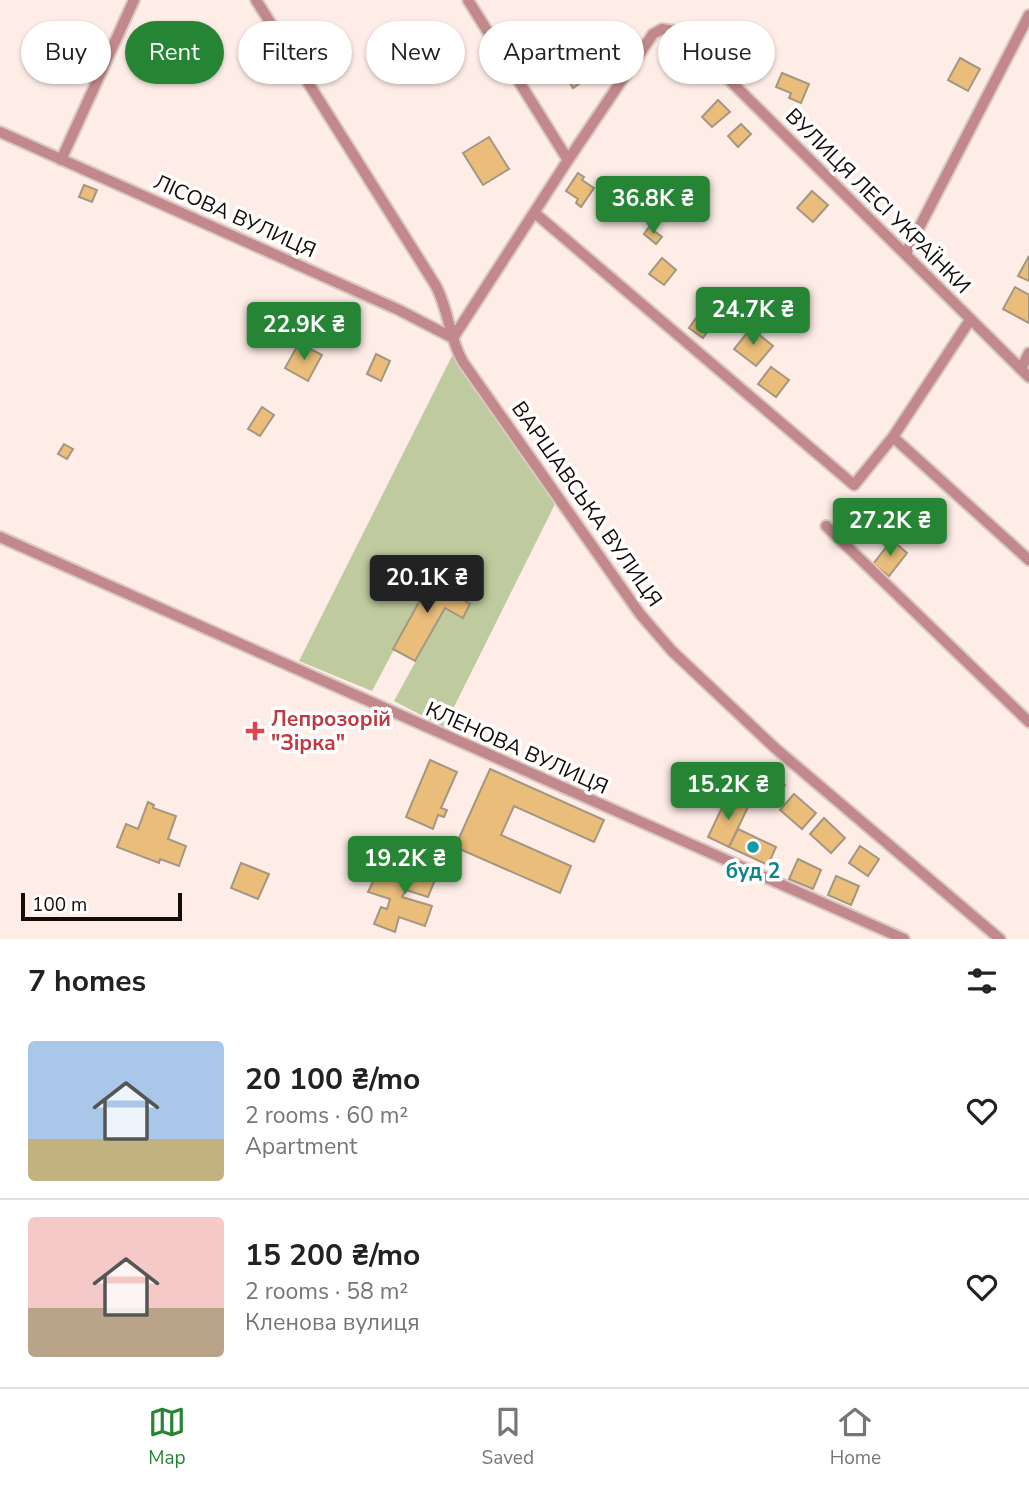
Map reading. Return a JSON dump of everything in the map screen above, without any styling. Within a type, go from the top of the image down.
[{"type":"street","points":[[61,160],[134,0]]},
{"type":"street","name":"ВАРШАВСЬКА ВУЛИЦЯ","points":[[256,0],[436,286],[449,313],[453,338],[468,368],[655,632],[775,748],[1000,939]]},
{"type":"street","points":[[453,338],[536,214],[568,160],[468,0]]},
{"type":"street","points":[[905,253],[1029,15]]},
{"type":"street","name":"ВУЛИЦЯ ЛЕСІ УКРАЇНКИ","points":[[568,160],[653,34],[662,29],[681,32],[1025,373]]},
{"type":"street","name":"ЛІСОВА ВУЛИЦЯ","points":[[0,132],[399,310],[453,338]]},
{"type":"street","points":[[536,214],[854,485],[892,437],[970,320]]},
{"type":"street","points":[[1025,373],[1029,353]]},
{"type":"street","points":[[892,437],[1029,560]]},
{"type":"street","points":[[826,526],[1029,722]]},
{"type":"street","name":"КЛЕНОВА ВУЛИЦЯ","points":[[0,537],[904,939]]},
{"type":"green space","points":[[454,352],[555,504],[444,727],[394,701],[445,608],[462,618],[470,605],[414,573],[407,586],[423,595],[372,691],[299,661]]},
{"type":"building","points":[[960,58],[980,69],[968,91],[948,80]]},
{"type":"building","points":[[782,73],[809,84],[801,103],[789,98],[791,93],[776,87]]},
{"type":"building","points":[[718,100],[730,112],[712,127],[702,117]]},
{"type":"building","points":[[741,124],[751,134],[738,147],[728,136]]},
{"type":"building","points":[[489,137],[509,169],[483,185],[463,153]]},
{"type":"building","points":[[578,173],[584,177],[582,180],[594,188],[581,207],[576,203],[578,199],[566,191]]},
{"type":"building","points":[[84,185],[97,190],[92,202],[79,197]]},
{"type":"building","points":[[812,191],[828,205],[813,222],[797,208]]},
{"type":"building","points":[[649,227],[662,237],[656,244],[644,234]]},
{"type":"building","points":[[1029,256],[1029,281],[1018,276]]},
{"type":"building","points":[[662,258],[676,270],[664,285],[649,274]]},
{"type":"building","points":[[1015,287],[1029,295],[1029,323],[1003,309]]},
{"type":"building","points":[[704,307],[717,317],[703,338],[689,328]]},
{"type":"building","points":[[751,328],[773,346],[756,366],[734,349]]},
{"type":"building","points":[[299,343],[322,355],[308,381],[285,368]]},
{"type":"building","points":[[376,354],[390,361],[381,381],[367,374]]},
{"type":"building","points":[[771,367],[789,380],[776,397],[758,384]]},
{"type":"building","points":[[262,407],[274,415],[260,436],[248,429]]},
{"type":"building","points":[[64,444],[73,449],[67,459],[58,454]]},
{"type":"building","points":[[892,540],[907,553],[889,576],[873,564]]},
{"type":"building","points":[[414,573],[470,604],[463,618],[445,608],[415,661],[393,649],[423,595],[406,586]]},
{"type":"building","points":[[430,760],[457,772],[441,808],[447,810],[444,817],[438,815],[433,829],[406,817]]},
{"type":"building","points":[[763,766],[785,785],[770,801],[749,782]]},
{"type":"building","points":[[490,769],[604,820],[594,842],[514,806],[501,835],[571,866],[560,893],[455,847]]},
{"type":"building","points":[[794,794],[816,813],[802,829],[780,810]]},
{"type":"building","points":[[727,797],[748,807],[729,847],[708,837]]},
{"type":"building","points":[[148,802],[154,805],[153,808],[176,816],[168,839],[186,846],[179,866],[160,859],[159,863],[117,847],[126,824],[138,829]]},
{"type":"building","points":[[824,818],[845,838],[831,853],[810,834]]},
{"type":"building","name":"буд 2","points":[[738,829],[776,847],[768,865],[729,847]]},
{"type":"building","points":[[860,846],[879,859],[868,876],[849,863]]},
{"type":"building","points":[[798,859],[821,870],[813,889],[789,879]]},
{"type":"building","points":[[414,860],[439,870],[428,897],[406,890],[402,897],[432,906],[425,926],[399,917],[395,932],[374,924],[381,907],[387,909],[390,899],[368,892],[377,873],[404,884]]},
{"type":"building","points":[[241,863],[269,874],[258,899],[231,888]]},
{"type":"building","points":[[836,876],[859,886],[851,905],[828,895]]},
{"type":"place","name":"Лепрозорій \"Зірка\"","points":[[255,731]]},
{"type":"place","name":"буд 2","points":[[753,847]]}]
